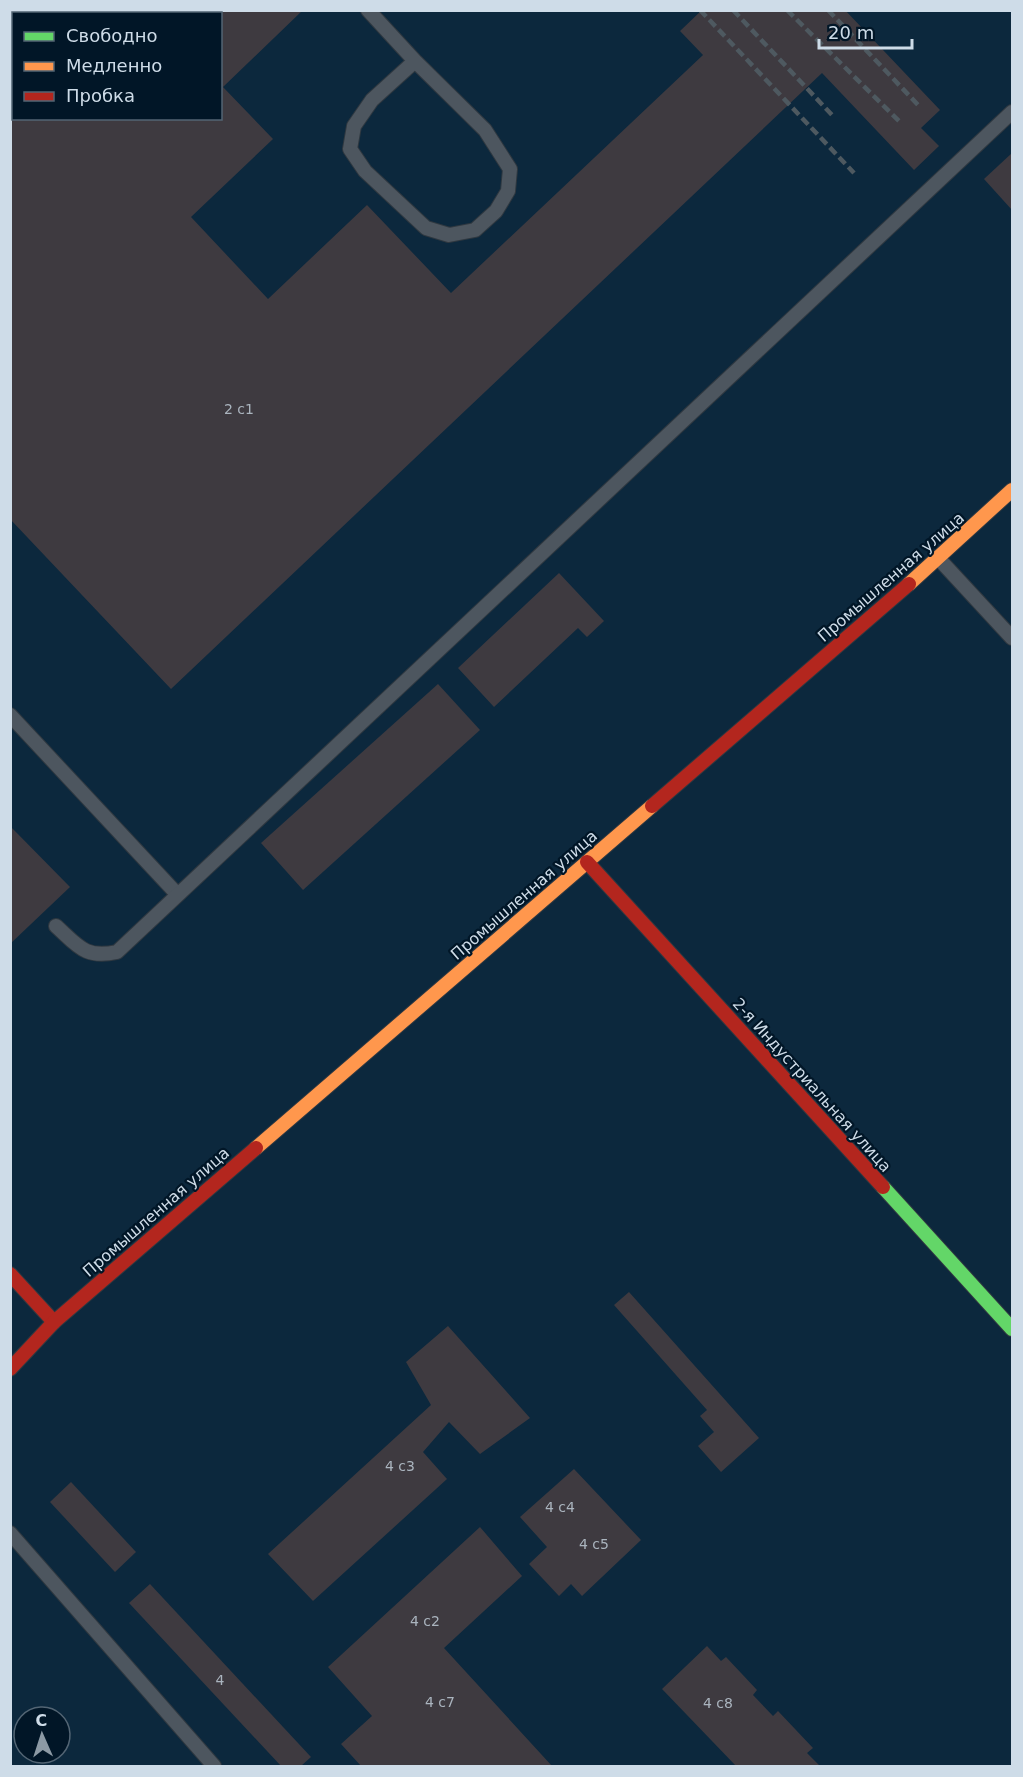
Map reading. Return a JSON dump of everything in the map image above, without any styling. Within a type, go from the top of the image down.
[{"type":"street","name":"Промышленная улица","points":[[10,1369],[54,1322],[939,559],[1012,490]]},
{"type":"street","name":"2-я Индустриальная улица","points":[[587,862],[1012,1329]]},
{"type":"street","points":[[10,1274],[54,1322]]},
{"type":"lane","points":[[368,10],[415,61],[486,130],[510,169],[508,191],[496,211],[475,230],[449,235],[426,228],[364,171],[350,149],[354,126],[372,100],[415,61]]},
{"type":"lane","points":[[56,926],[85,953],[100,956],[117,952],[1012,112]]},
{"type":"lane","points":[[939,559],[1012,638]]},
{"type":"lane","points":[[10,716],[177,894]]},
{"type":"lane","points":[[10,1533],[214,1767]]},
{"type":"shaded area","points":[[11,11],[1012,11],[1012,1766],[11,1766]]},
{"type":"building","points":[[10,10],[150,10],[152,12],[12,12],[12,120],[222,120],[222,12],[166,12],[167,10],[303,10],[223,87],[273,139],[191,217],[268,299],[367,205],[451,293],[703,55],[680,31],[702,10],[845,10],[940,110],[921,128],[939,146],[914,170],[822,73],[171,689],[10,519]]},
{"type":"building","points":[[1012,153],[1012,210],[984,179]]},
{"type":"building","points":[[559,573],[604,621],[587,637],[578,628],[494,707],[458,668]]},
{"type":"building","points":[[438,684],[480,730],[303,890],[261,843]]},
{"type":"building","points":[[10,826],[70,887],[10,944]]},
{"type":"building","points":[[629,1292],[759,1438],[721,1472],[698,1446],[714,1432],[700,1416],[707,1410],[614,1305]]},
{"type":"building","points":[[448,1326],[530,1418],[480,1454],[449,1422],[423,1452],[447,1479],[313,1601],[268,1554],[431,1405],[406,1362]]},
{"type":"building","points":[[574,1469],[641,1540],[582,1596],[571,1584],[559,1596],[529,1564],[547,1547],[520,1517]]},
{"type":"building","points":[[71,1482],[136,1552],[115,1572],[50,1502]]},
{"type":"building","points":[[480,1527],[522,1576],[444,1648],[552,1766],[361,1766],[341,1744],[372,1716],[328,1667]]},
{"type":"building","points":[[150,1584],[311,1757],[301,1766],[281,1766],[129,1603]]},
{"type":"building","points":[[707,1646],[721,1661],[726,1657],[757,1690],[753,1695],[773,1716],[778,1711],[813,1748],[807,1753],[820,1766],[736,1766],[662,1689]]},
{"type":"railway","points":[[700,10],[854,173]]},
{"type":"railway","points":[[733,10],[833,116]]},
{"type":"railway","points":[[787,10],[902,124]]},
{"type":"railway","points":[[828,10],[920,107]]},
{"type":"traffic: fast","points":[[883,1187],[1012,1329]]},
{"type":"traffic: slow","points":[[909,584],[1012,490]]},
{"type":"traffic: slow","points":[[256,1148],[652,806]]},
{"type":"traffic: jam","points":[[652,806],[909,584]]},
{"type":"traffic: jam","points":[[587,862],[883,1187]]},
{"type":"traffic: jam","points":[[10,1369],[54,1322],[256,1148]]},
{"type":"traffic: jam","points":[[10,1274],[54,1322]]}]
